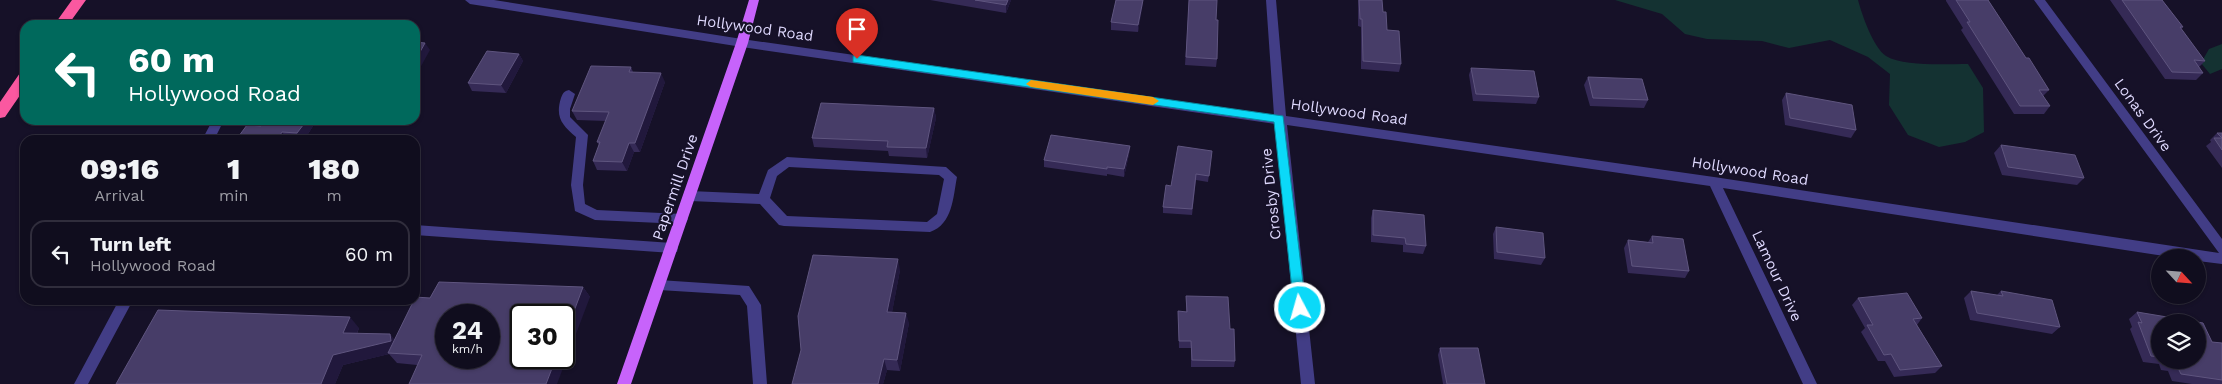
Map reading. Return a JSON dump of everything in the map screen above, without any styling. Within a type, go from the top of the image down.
[{"type":"highway","points":[[65,20],[79,0]]},
{"type":"highway","points":[[0,112],[20,84]]},
{"type":"main road","name":"Papermill Drive","points":[[624,384],[742,43],[754,0]]},
{"type":"street","name":"Hollywood Road","points":[[470,0],[742,43],[1714,182],[2222,259]]},
{"type":"street","name":"Crosby Drive","points":[[1271,0],[1280,119],[1308,384]]},
{"type":"street","name":"Lonas Drive","points":[[2039,0],[2222,249]]},
{"type":"street","points":[[569,94],[562,111],[565,121],[582,135],[577,185],[579,207],[595,215],[682,219]]},
{"type":"street","points":[[210,135],[215,126]]},
{"type":"street","points":[[690,196],[763,199],[784,221],[930,227],[943,216],[951,177],[942,170],[787,162],[772,173],[763,199]]},
{"type":"street","name":"Lamour Drive","points":[[1714,182],[1810,384]]},
{"type":"street","points":[[420,230],[672,248]]},
{"type":"street","points":[[659,285],[744,290],[754,305],[760,384]]},
{"type":"street","points":[[81,384],[123,305]]},
{"type":"green space","points":[[1615,0],[1858,0],[1872,38],[1886,56],[1903,62],[1968,64],[1983,88],[1984,132],[1965,142],[1939,147],[1908,135],[1889,105],[1890,74],[1868,57],[1830,40],[1789,48],[1762,41],[1707,39],[1685,34],[1662,14]]},
{"type":"green space","points":[[2222,44],[2222,69],[2210,74],[2201,63],[2209,49]]},
{"type":"building","points":[[975,0],[1008,0],[1006,5]]},
{"type":"building","points":[[1116,0],[1143,0],[1138,25],[1111,22]]},
{"type":"building","points":[[1189,0],[1217,0],[1217,59],[1186,57]]},
{"type":"building","points":[[1359,0],[1382,0],[1383,12],[1386,12],[1387,30],[1399,31],[1401,64],[1363,61],[1362,19],[1360,19]]},
{"type":"building","points":[[1956,0],[1988,0],[2049,90],[2039,90],[2050,106],[2020,106],[1967,22],[1970,22]]},
{"type":"building","points":[[2122,0],[2162,0],[2183,27],[2180,27],[2205,61],[2194,60],[2203,73],[2172,72]]},
{"type":"building","points":[[420,42],[425,43],[420,52]]},
{"type":"building","points":[[487,51],[519,54],[501,85],[468,83]]},
{"type":"building","points":[[591,66],[631,67],[629,72],[661,73],[635,143],[629,143],[622,162],[593,161],[600,142],[597,142],[609,112],[572,111]]},
{"type":"building","points":[[1471,68],[1534,71],[1539,97],[1476,94]]},
{"type":"building","points":[[1588,77],[1642,79],[1648,100],[1593,98]]},
{"type":"building","points":[[1786,93],[1852,105],[1856,130],[1790,118]]},
{"type":"building","points":[[821,103],[934,108],[926,148],[887,147],[888,141],[812,138]]},
{"type":"building","points":[[247,125],[303,125],[297,133],[282,132],[280,135],[240,135]]},
{"type":"building","points":[[1051,135],[1130,146],[1124,169],[1107,167],[1107,169],[1044,160]]},
{"type":"building","points":[[2214,138],[2222,138],[2222,150]]},
{"type":"building","points":[[2001,145],[2075,155],[2084,178],[2008,167]]},
{"type":"building","points":[[1178,146],[1212,151],[1209,176],[1196,174],[1192,209],[1163,207],[1166,185],[1171,186]]},
{"type":"building","points":[[1373,210],[1424,215],[1426,246],[1406,244],[1405,238],[1373,235]]},
{"type":"building","points":[[1496,227],[1543,233],[1545,258],[1497,252]]},
{"type":"building","points":[[1652,236],[1683,239],[1689,271],[1632,266],[1628,240],[1653,243]]},
{"type":"building","points":[[813,255],[898,259],[887,312],[906,313],[897,360],[884,359],[878,384],[792,384],[801,350],[798,316]]},
{"type":"building","points":[[439,282],[583,287],[575,308],[575,304],[510,304],[510,369],[552,369],[546,384],[409,384],[422,355],[388,353],[412,305],[420,305],[420,297],[430,298]]},
{"type":"building","points":[[1971,291],[2003,296],[2001,291],[2052,300],[2060,327],[1977,313]]},
{"type":"building","points":[[1907,293],[1922,318],[1913,319],[1942,366],[1900,370],[1891,354],[1884,355],[1867,325],[1873,325],[1858,298]]},
{"type":"building","points":[[1186,296],[1228,297],[1230,329],[1234,329],[1235,361],[1192,360],[1191,341],[1179,341],[1178,311],[1187,312]]},
{"type":"building","points":[[158,310],[350,317],[343,333],[390,334],[391,341],[333,355],[321,384],[116,384]]},
{"type":"building","points":[[2137,312],[2151,314],[2151,356],[2138,322],[2142,323]]},
{"type":"building","points":[[2206,329],[2212,342],[2222,343],[2222,380],[2181,374],[2178,369],[2206,369]]},
{"type":"building","points":[[1440,348],[1478,348],[1485,384],[1447,384]]},
{"type":"slow traffic","points":[[1031,84],[1153,101]]},
{"type":"route","points":[[857,59],[1280,119],[1300,308]]}]
